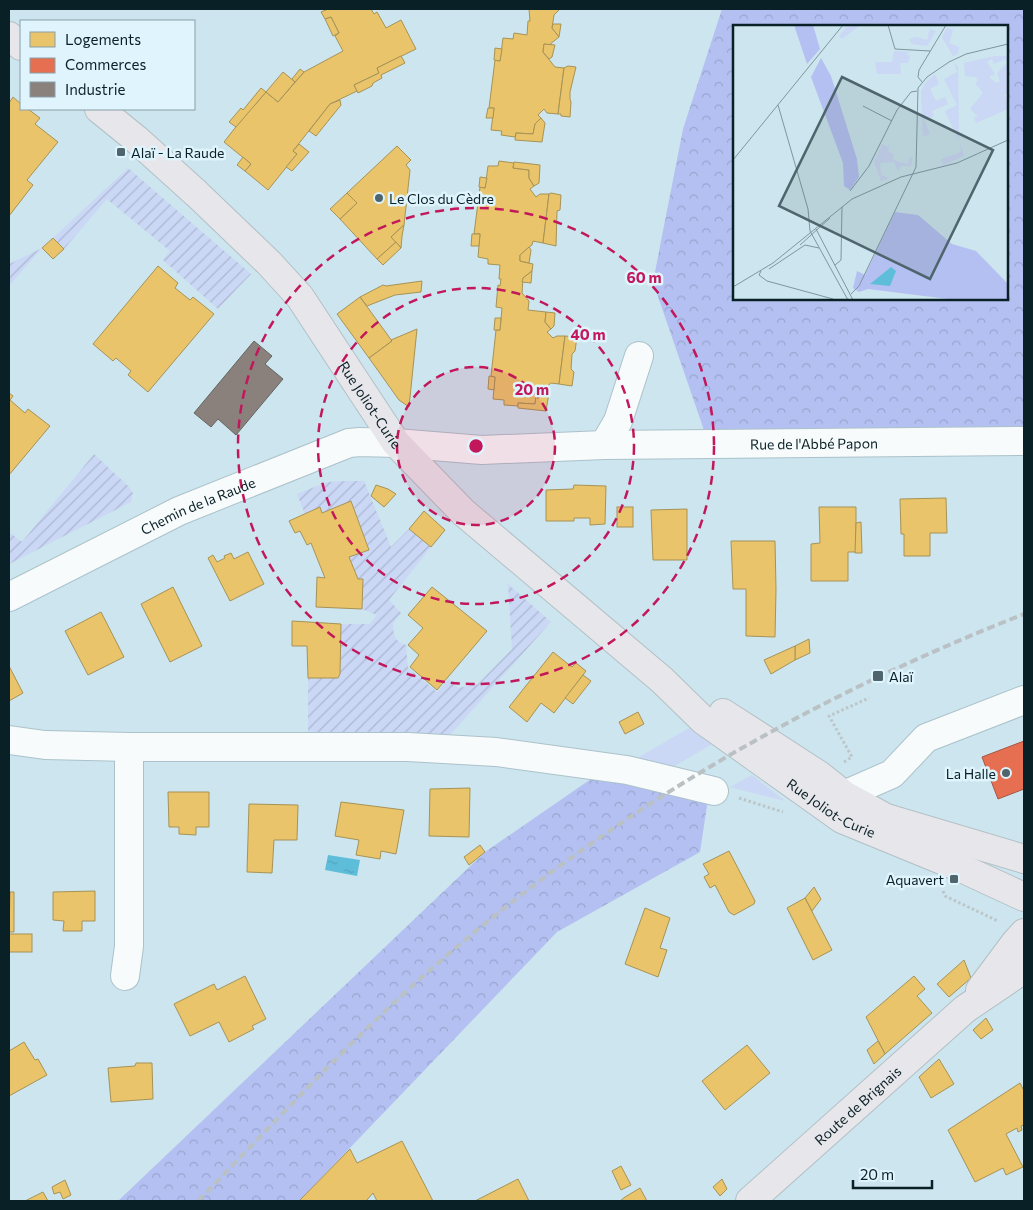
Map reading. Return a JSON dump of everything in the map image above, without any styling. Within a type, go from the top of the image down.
[{"type":"main road","points":[[9,36],[20,45]]},
{"type":"main road","name":"Rue Joliot-Curie","points":[[100,110],[136,139],[197,194],[269,263],[300,297],[396,443],[463,512],[662,680],[703,720],[842,819],[1024,897]]},
{"type":"main road","name":"Rue Joliot-Curie","points":[[662,680],[726,715],[819,775],[844,795],[886,818],[1024,859]]},
{"type":"main road","name":"Route de Brignais","points":[[965,1009],[1024,933]]},
{"type":"main road","name":"Route de Brignais","points":[[750,1201],[965,1009],[1024,969]]},
{"type":"street","points":[[604,445],[618,421],[639,356]]},
{"type":"street","name":"Rue de l'Abbé Papon","points":[[396,443],[482,450],[604,445],[1024,441]]},
{"type":"street","name":"Chemin de la Raude","points":[[9,597],[179,512],[349,443],[396,443]]},
{"type":"street","points":[[844,795],[892,774],[926,738],[1024,700]]},
{"type":"street","points":[[9,740],[45,745],[128,747],[408,747],[496,752],[627,770],[714,791]]},
{"type":"street","points":[[124,976],[129,946],[128,747]]},
{"type":"path","points":[[852,757],[829,716],[869,698]]},
{"type":"path","points":[[940,884],[946,896],[1000,922]]},
{"type":"shaded area","points":[[128,168],[251,274],[218,309],[163,260],[170,251],[107,199],[64,249],[53,238]]},
{"type":"shaded area","points":[[42,248],[9,286],[9,264]]},
{"type":"shaded area","points":[[94,454],[128,486],[133,493],[131,502],[9,564],[9,532],[22,542]]},
{"type":"shaded area","points":[[364,481],[391,547],[409,529],[431,547],[389,600],[401,613],[393,623],[393,631],[397,640],[406,645],[408,668],[437,692],[449,679],[458,688],[478,684],[512,649],[508,584],[551,622],[450,735],[308,737],[308,678],[338,678],[340,673],[341,624],[370,624],[377,615],[362,609],[363,579],[358,579],[349,557],[369,549],[352,502],[322,513],[320,507],[305,514],[297,494],[327,482]]},
{"type":"shaded area","points":[[689,728],[712,744],[671,768],[636,759]]},
{"type":"shaded area","points":[[752,775],[785,801],[730,787]]},
{"type":"green space","points":[[722,9],[1024,9],[1024,431],[706,436],[653,282],[683,129]]},
{"type":"green space","points":[[591,779],[642,784],[708,799],[700,852],[557,932],[299,1201],[118,1201],[485,852]]},
{"type":"water","points":[[328,855],[360,860],[357,876],[325,870]]},
{"type":"building: Logements","points":[[328,9],[371,9],[374,14],[377,12],[386,28],[401,20],[416,49],[377,68],[379,73],[354,85],[357,91],[330,104],[293,151],[297,154],[268,190],[245,171],[251,164],[224,142],[253,105],[266,92],[278,102],[304,72],[343,51],[335,36],[339,33],[331,17],[325,19],[321,12]]},
{"type":"building: Logements","points":[[529,9],[560,9],[554,15],[552,28],[559,37],[549,45],[544,44],[543,52],[555,67],[564,68],[558,114],[547,113],[544,109],[538,115],[541,118],[535,124],[533,134],[516,133],[515,137],[501,135],[502,131],[491,130],[494,108],[489,108],[495,60],[500,61],[503,38],[513,39],[514,33],[527,35],[528,21],[530,21]]},
{"type":"building: Logements","points":[[331,17],[339,33],[333,36],[325,19]]},
{"type":"building: Logements","points":[[553,24],[561,24],[559,37],[552,28]]},
{"type":"building: Logements","points":[[544,44],[555,45],[552,57],[549,59],[543,52]]},
{"type":"building: Logements","points":[[495,48],[502,49],[500,61],[494,60]]},
{"type":"building: Logements","points":[[401,56],[405,63],[381,75],[382,78],[373,83],[372,86],[358,93],[354,85],[379,73],[377,68]]},
{"type":"building: Logements","points":[[568,66],[576,67],[570,92],[570,117],[558,114],[564,68]]},
{"type":"building: Logements","points":[[300,69],[304,72],[295,82],[292,79]]},
{"type":"building: Logements","points":[[283,72],[295,82],[278,102],[266,92]]},
{"type":"building: Logements","points":[[261,88],[266,92],[236,127],[229,122],[241,108],[243,110]]},
{"type":"building: Logements","points":[[13,97],[20,103],[20,110],[29,110],[40,118],[35,124],[58,142],[27,180],[33,185],[9,216],[9,103]]},
{"type":"building: Logements","points":[[340,100],[341,105],[316,136],[309,131],[330,104]]},
{"type":"building: Logements","points":[[488,108],[494,108],[493,118],[486,118]]},
{"type":"building: Logements","points":[[541,118],[545,123],[542,142],[515,140],[516,133],[533,134],[535,124]]},
{"type":"building: Logements","points":[[299,144],[309,152],[292,171],[286,167],[297,154],[293,151]]},
{"type":"building: Logements","name":"Le Clos du Cèdre","points":[[397,146],[411,160],[406,165],[410,170],[404,225],[391,237],[396,242],[377,259],[340,219],[357,203],[347,193]]},
{"type":"building: Logements","points":[[243,157],[251,164],[245,171],[237,165]]},
{"type":"building: Logements","points":[[499,161],[514,163],[513,168],[529,170],[529,178],[534,186],[530,189],[536,197],[540,194],[549,194],[543,243],[533,241],[532,245],[520,255],[520,261],[533,264],[532,271],[523,278],[522,293],[529,301],[528,310],[546,312],[545,322],[551,329],[547,332],[553,338],[565,336],[559,384],[551,383],[545,388],[536,396],[535,404],[518,403],[518,406],[504,405],[504,400],[493,399],[495,377],[491,376],[496,330],[500,330],[502,308],[496,307],[498,285],[500,286],[501,279],[499,279],[500,265],[488,264],[488,259],[478,257],[480,234],[474,234],[480,187],[485,188],[488,166],[498,166]]},
{"type":"building: Logements","points":[[514,162],[540,165],[539,183],[534,186],[529,178],[529,170],[513,168]]},
{"type":"building: Logements","points":[[480,177],[487,178],[485,188],[479,187]]},
{"type":"building: Logements","points":[[347,193],[357,203],[340,219],[330,209]]},
{"type":"building: Logements","points":[[549,194],[561,195],[560,210],[557,211],[556,246],[543,243]]},
{"type":"building: Logements","points":[[404,225],[402,236],[401,248],[391,237]]},
{"type":"building: Logements","points":[[472,234],[480,234],[479,246],[471,246]]},
{"type":"building: Logements","points":[[53,238],[64,249],[53,259],[42,248]]},
{"type":"building: Logements","points":[[396,242],[401,248],[383,265],[377,259]]},
{"type":"building: Logements","points":[[529,247],[531,250],[529,263],[520,261],[520,255]]},
{"type":"building: Logements","points":[[158,266],[178,283],[175,288],[190,300],[193,297],[214,314],[148,392],[128,375],[131,371],[116,358],[113,361],[93,344]]},
{"type":"building: Logements","points":[[532,271],[531,283],[522,282],[523,278]]},
{"type":"building: Logements","points":[[422,281],[421,292],[395,295],[367,306],[360,297],[383,285]]},
{"type":"building: Logements","points":[[360,297],[392,341],[369,358],[337,314]]},
{"type":"building: Logements","points":[[546,312],[555,313],[554,326],[551,329],[545,322]]},
{"type":"building: Logements","points":[[495,318],[501,318],[500,330],[494,330]]},
{"type":"building: Logements","points":[[417,329],[409,407],[399,400],[369,358],[391,340]]},
{"type":"building: Logements","points":[[565,336],[577,337],[575,351],[572,354],[571,369],[574,372],[572,386],[559,384]]},
{"type":"building: Logements","points":[[489,376],[495,377],[494,390],[488,389]]},
{"type":"building: Logements","points":[[545,388],[549,393],[546,411],[518,408],[518,403],[535,404],[536,396]]},
{"type":"building: Logements","points":[[9,393],[13,396],[10,400],[25,413],[28,409],[50,426],[9,475]]},
{"type":"building: Logements","points":[[376,485],[396,494],[384,507],[371,496]]},
{"type":"building: Logements","points":[[574,485],[606,486],[605,524],[590,525],[590,518],[574,518],[574,521],[546,521],[546,490],[573,489]]},
{"type":"building: Logements","points":[[946,498],[947,533],[930,533],[930,556],[904,556],[904,534],[901,534],[900,499]]},
{"type":"building: Logements","points":[[351,501],[369,550],[349,557],[358,579],[363,579],[362,609],[316,607],[317,577],[325,578],[311,543],[307,545],[300,531],[295,533],[289,521],[320,507],[322,513]]},
{"type":"building: Logements","points":[[617,507],[633,507],[633,527],[617,527]]},
{"type":"building: Logements","points":[[819,507],[856,507],[856,552],[848,552],[848,581],[811,581],[811,544],[820,543]]},
{"type":"building: Logements","points":[[687,509],[687,560],[653,560],[651,510]]},
{"type":"building: Logements","points":[[424,511],[445,530],[431,547],[409,529]]},
{"type":"building: Logements","points":[[861,522],[862,553],[855,553],[856,523]]},
{"type":"building: Logements","points":[[731,541],[775,541],[775,637],[746,636],[746,589],[733,589]]},
{"type":"building: Logements","points":[[248,552],[264,584],[230,601],[208,558],[213,555],[217,562],[231,553],[234,559]]},
{"type":"building: Logements","points":[[173,587],[202,646],[170,662],[141,604]]},
{"type":"building: Logements","points":[[432,587],[487,631],[437,690],[410,667],[419,655],[408,645],[423,628],[408,615]]},
{"type":"building: Logements","points":[[101,612],[124,657],[88,675],[65,631]]},
{"type":"building: Logements","points":[[292,621],[341,624],[340,674],[338,678],[308,678],[307,646],[292,646]]},
{"type":"building: Logements","points":[[809,639],[810,653],[795,660],[795,646]]},
{"type":"building: Logements","points":[[795,646],[795,660],[771,674],[764,660]]},
{"type":"building: Logements","points":[[553,652],[572,667],[576,663],[586,671],[554,713],[541,703],[527,722],[509,707]]},
{"type":"building: Logements","points":[[9,666],[23,693],[9,701]]},
{"type":"building: Logements","points":[[583,675],[591,681],[573,704],[565,698]]},
{"type":"building: Logements","points":[[638,712],[644,724],[625,734],[619,722]]},
{"type":"building: Logements","points":[[470,788],[469,837],[429,836],[430,789]]},
{"type":"building: Logements","points":[[168,792],[209,792],[209,827],[196,827],[196,835],[179,834],[179,827],[169,827]]},
{"type":"building: Logements","points":[[341,802],[404,810],[396,854],[381,851],[380,859],[356,855],[359,840],[335,836]]},
{"type":"building: Logements","points":[[249,804],[298,805],[297,840],[274,840],[272,873],[247,872]]},
{"type":"building: Logements","points":[[480,845],[485,852],[469,865],[464,857]]},
{"type":"building: Logements","points":[[729,851],[755,901],[754,904],[734,915],[729,912],[715,885],[710,888],[704,877],[709,874],[703,864]]},
{"type":"building: Logements","points":[[814,887],[821,899],[812,911],[805,898]]},
{"type":"building: Logements","points":[[95,891],[95,921],[82,921],[82,931],[63,931],[64,921],[53,920],[53,892]]},
{"type":"building: Logements","points":[[10,892],[14,892],[14,932],[9,932]]},
{"type":"building: Logements","points":[[805,898],[832,950],[813,960],[787,908]]},
{"type":"building: Logements","points":[[645,908],[670,918],[660,948],[667,950],[658,977],[625,964]]},
{"type":"building: Logements","points":[[9,934],[32,934],[32,952],[9,952]]},
{"type":"building: Logements","points":[[964,960],[971,978],[949,997],[937,984]]},
{"type":"building: Logements","points":[[245,976],[266,1019],[252,1026],[254,1029],[229,1042],[219,1022],[190,1036],[174,1004],[214,984],[217,990]]},
{"type":"building: Logements","points":[[914,976],[925,989],[917,996],[932,1013],[885,1054],[866,1017]]},
{"type":"building: Logements","points":[[986,1018],[993,1030],[981,1039],[973,1030]]},
{"type":"building: Logements","points":[[878,1041],[885,1054],[874,1064],[867,1050]]},
{"type":"building: Logements","points":[[24,1042],[35,1060],[38,1059],[47,1075],[9,1096],[9,1051]]},
{"type":"building: Logements","points":[[747,1045],[770,1073],[725,1110],[702,1081]]},
{"type":"building: Logements","points":[[939,1059],[954,1084],[931,1098],[919,1077]]},
{"type":"building: Logements","points":[[136,1063],[152,1063],[153,1099],[111,1102],[108,1068],[135,1066]]},
{"type":"building: Logements","points":[[1020,1083],[1024,1091],[1024,1125],[1021,1126],[1022,1130],[1018,1132],[1017,1128],[1006,1134],[1023,1167],[1006,1175],[1003,1168],[975,1182],[948,1130]]},
{"type":"building: Logements","points":[[402,1141],[433,1201],[377,1201],[373,1193],[366,1201],[299,1201],[350,1149],[357,1163]]},
{"type":"building: Logements","points":[[621,1166],[631,1185],[621,1190],[612,1171]]},
{"type":"building: Logements","points":[[518,1179],[529,1201],[475,1201]]},
{"type":"building: Logements","points":[[722,1179],[727,1189],[720,1196],[713,1187]]},
{"type":"building: Logements","points":[[65,1180],[71,1195],[63,1199],[60,1192],[54,1194],[52,1187]]},
{"type":"building: Logements","points":[[640,1188],[647,1201],[620,1201],[625,1197]]},
{"type":"building: Logements","points":[[43,1192],[48,1201],[25,1201]]},
{"type":"building: Commerces","name":"La Halle","points":[[1024,741],[1024,789],[998,799],[982,757]]},
{"type":"building: Industrie","points":[[254,341],[272,356],[265,364],[283,379],[236,435],[218,419],[211,427],[194,413]]},
{"type":"railway","points":[[198,1201],[316,1079],[407,990],[506,907],[574,855],[716,763],[790,721],[944,647],[1024,614]]},
{"type":"place","name":"Alaï - La Raude","points":[[121,152]]},
{"type":"place","name":"Le Clos du Cèdre","points":[[379,198]]},
{"type":"place","name":"Alaï","points":[[878,676]]},
{"type":"place","name":"La Halle","points":[[1006,773]]},
{"type":"place","name":"Aquavert","points":[[954,879]]}]
